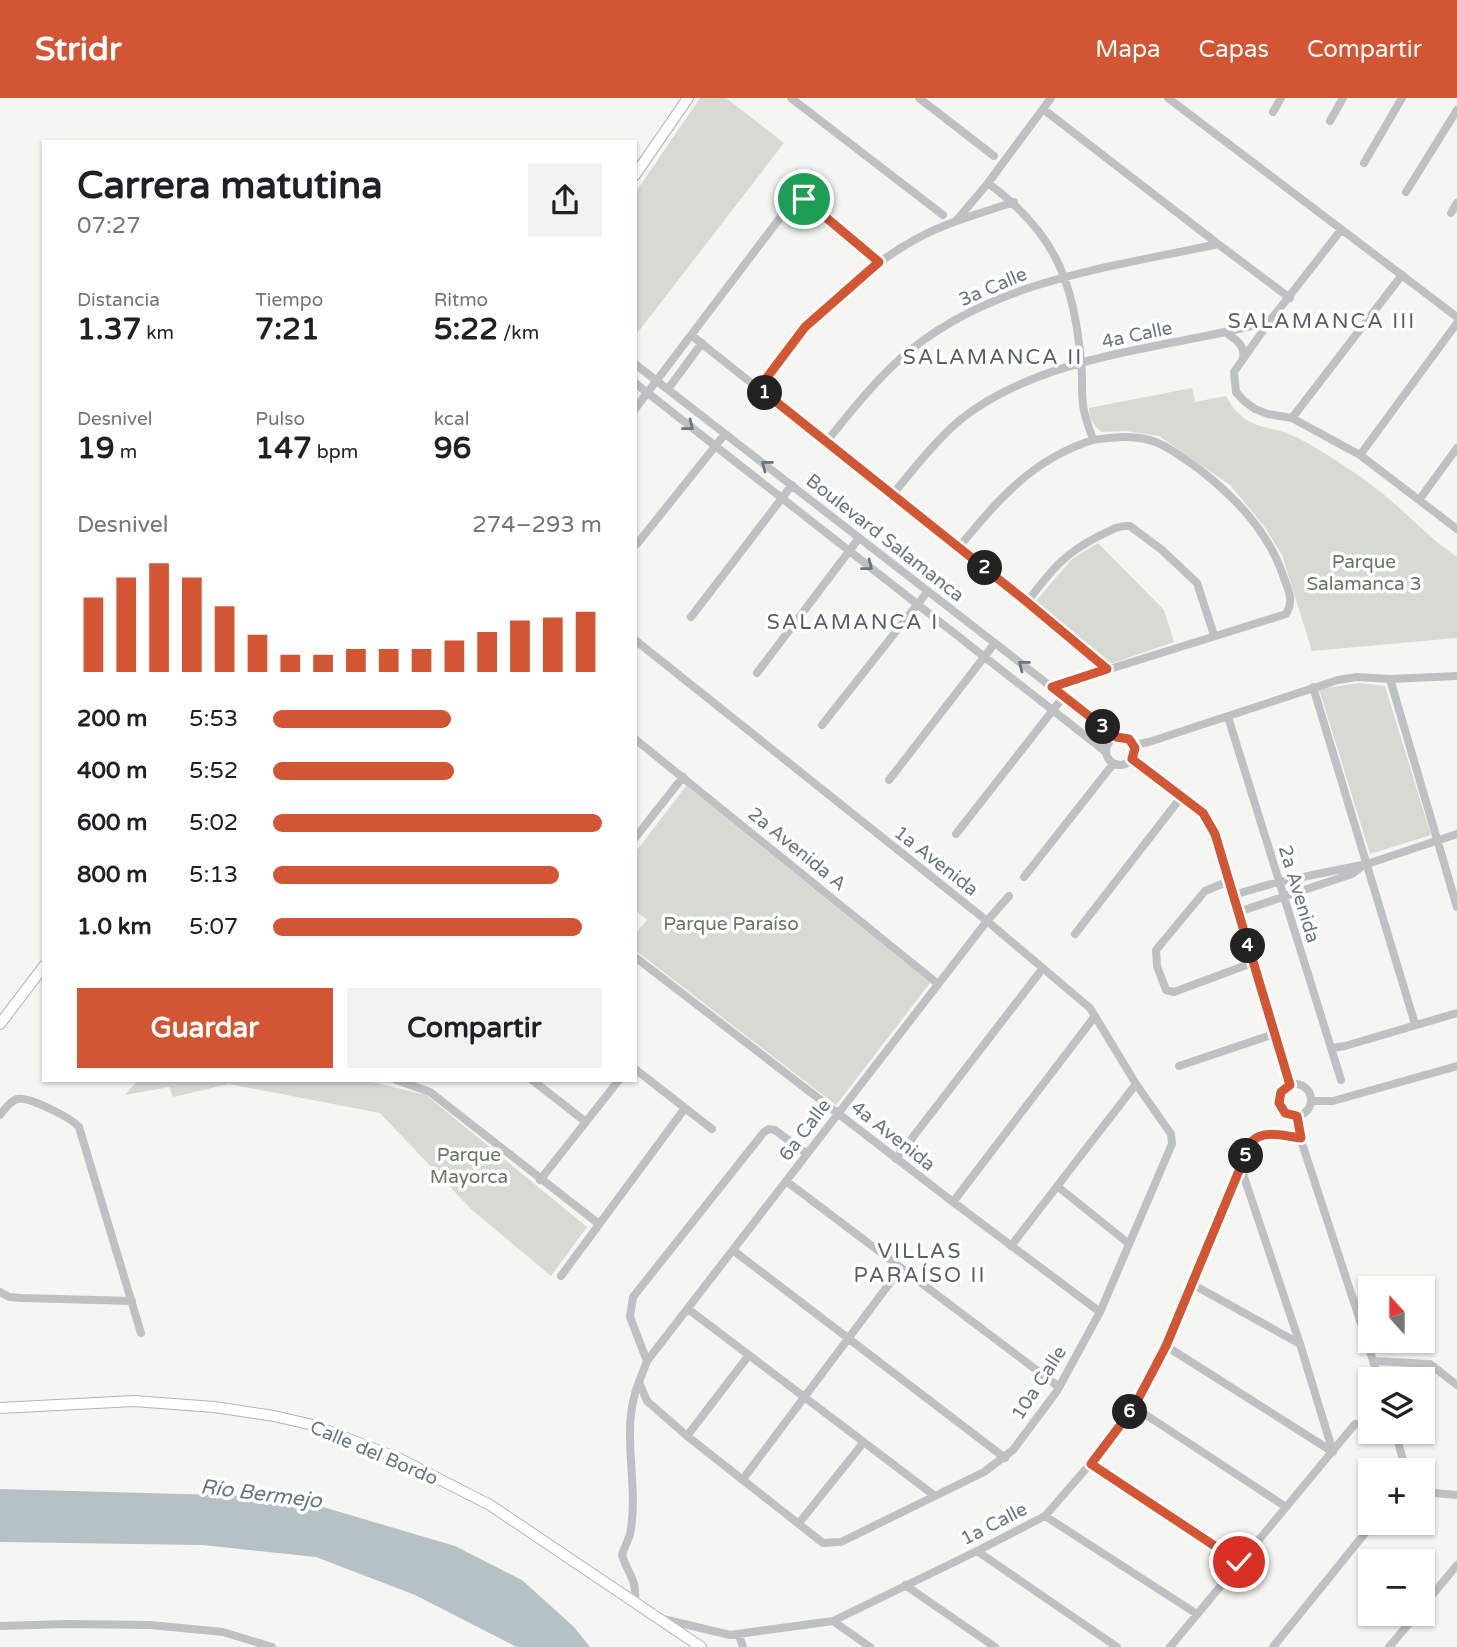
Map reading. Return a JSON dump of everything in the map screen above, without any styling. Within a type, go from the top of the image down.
[{"type":"street","points":[[637,173],[688,98]]},
{"type":"street","points":[[791,98],[943,215]]},
{"type":"street","points":[[919,98],[994,156]]},
{"type":"street","points":[[956,221],[1051,98]]},
{"type":"street","points":[[1168,98],[1457,317]]},
{"type":"street","points":[[1273,112],[1281,98]]},
{"type":"street","points":[[1330,121],[1343,98]]},
{"type":"street","points":[[1364,163],[1402,98]]},
{"type":"street","points":[[1043,109],[1290,298]]},
{"type":"street","points":[[1406,192],[1457,110]]},
{"type":"street","points":[[988,183],[1014,202],[1048,243],[1066,277],[1082,363],[1083,405],[1093,440]]},
{"type":"street","points":[[637,406],[792,202],[804,199],[879,262]]},
{"type":"street","points":[[759,388],[805,327],[879,262],[918,238],[956,221],[1014,202]]},
{"type":"street","points":[[1451,213],[1457,203]]},
{"type":"street","points":[[1341,230],[1243,358],[1234,372],[1236,392],[1255,409],[1292,418],[1360,455],[1457,529]]},
{"type":"street","name":"3a Calle","points":[[826,442],[877,381],[902,357],[954,321],[991,302],[1030,286],[1217,244]]},
{"type":"street","points":[[1292,418],[1402,275]]},
{"type":"street","name":"4a Calle","points":[[892,495],[934,444],[962,419],[1003,392],[1041,375],[1082,363],[1269,322]]},
{"type":"street","points":[[1360,455],[1457,323]]},
{"type":"street","points":[[1225,332],[1241,346],[1243,358]]},
{"type":"street","points":[[691,335],[959,547],[1107,669]]},
{"type":"street","points":[[668,389],[702,343]]},
{"type":"street","name":"Boulevard Salamanca","points":[[637,365],[1116,737]]},
{"type":"street","name":"Boulevard Salamanca","points":[[637,385],[1106,752]]},
{"type":"street","points":[[637,544],[725,433]]},
{"type":"street","points":[[959,547],[1010,488],[1056,456],[1093,440],[1123,436],[1158,443],[1188,461],[1236,499],[1266,539],[1279,562],[1291,598],[1291,606],[1286,614],[1052,687]]},
{"type":"street","points":[[1419,500],[1457,448]]},
{"type":"street","points":[[691,617],[792,485]]},
{"type":"street","points":[[1027,602],[1071,551],[1115,527],[1130,526],[1162,550],[1197,583],[1214,635]]},
{"type":"street","points":[[757,673],[859,538]]},
{"type":"street","points":[[822,725],[928,591]]},
{"type":"street","name":"1a Avenida","points":[[637,642],[987,921],[1090,1007],[1136,1084],[1166,1124],[1172,1144]]},
{"type":"street","points":[[889,780],[995,643]]},
{"type":"street","points":[[1133,745],[1228,717],[1313,687],[1357,677],[1390,679],[1457,676]]},
{"type":"street","points":[[1390,679],[1457,907]]},
{"type":"street","points":[[1313,687],[1415,1024]]},
{"type":"street","points":[[956,834],[1063,696]]},
{"type":"street","name":"2a Avenida","points":[[1228,717],[1341,1080]]},
{"type":"street","points":[[1116,737],[1126,738],[1133,745],[1135,752],[1132,759],[1124,765],[1113,764],[1108,759],[1108,743],[1116,737]]},
{"type":"street","name":"2a Avenida A","points":[[637,741],[938,984]]},
{"type":"street","points":[[1132,759],[1182,796],[1210,822],[1290,1085]]},
{"type":"street","points":[[1024,877],[1113,764]]},
{"type":"street","points":[[637,835],[683,777]]},
{"type":"street","points":[[1075,934],[1182,796]]},
{"type":"street","points":[[1238,912],[1352,874],[1367,864],[1457,834]]},
{"type":"street","points":[[1233,895],[1350,865],[1367,864]]},
{"type":"street","points":[[1229,881],[1205,891],[1156,950],[1157,965],[1166,990],[1174,992],[1252,963]]},
{"type":"street","name":"6a Calle","points":[[635,1602],[637,1585],[622,1555],[630,1535],[633,1397],[640,1386],[647,1361],[1009,895]]},
{"type":"street","name":"4a Avenida","points":[[637,959],[896,1159],[1100,1312]]},
{"type":"street","points":[[896,1159],[1042,968]]},
{"type":"street","points":[[0,1024],[42,969]]},
{"type":"street","points":[[1332,1048],[1457,1013]]},
{"type":"street","points":[[953,1202],[1095,1016]]},
{"type":"street","points":[[1179,1066],[1274,1034]]},
{"type":"street","points":[[1311,1101],[1333,1101],[1457,1066]]},
{"type":"street","points":[[637,1071],[712,1129]]},
{"type":"street","points":[[402,1082],[430,1092],[599,1224]]},
{"type":"street","points":[[535,1082],[586,1122]]},
{"type":"street","points":[[540,1180],[617,1082]]},
{"type":"street","points":[[1011,1246],[1136,1084]]},
{"type":"street","points":[[1297,1084],[1306,1088],[1311,1101],[1307,1111],[1297,1116],[1285,1113],[1279,1103],[1281,1092],[1290,1085],[1297,1084]]},
{"type":"street","points":[[0,1115],[8,1104],[26,1099],[73,1120],[79,1127],[141,1333]]},
{"type":"street","points":[[561,1276],[685,1108]]},
{"type":"street","points":[[1297,1116],[1301,1138],[1376,1367]]},
{"type":"street","points":[[647,1361],[630,1318],[633,1297],[764,1132],[775,1130],[807,1154]]},
{"type":"street","name":"1a Calle","points":[[657,1617],[730,1635],[833,1621],[1045,1516],[1091,1464],[1134,1407],[1166,1346],[1251,1142],[1256,1136],[1269,1134],[1301,1138]]},
{"type":"street","name":"10a Calle","points":[[799,1523],[823,1543],[841,1542],[984,1472],[1005,1458],[1059,1387],[1100,1312],[1172,1144]]},
{"type":"street","points":[[1241,1168],[1333,1452]]},
{"type":"street","points":[[786,1181],[1059,1387]]},
{"type":"street","points":[[1058,1186],[1128,1243]]},
{"type":"street","points":[[734,1251],[1005,1458]]},
{"type":"street","points":[[743,1479],[901,1268]]},
{"type":"street","points":[[1192,1284],[1300,1344]]},
{"type":"street","points":[[0,1292],[9,1297],[22,1298],[132,1301]]},
{"type":"street","points":[[688,1309],[935,1496]]},
{"type":"street","points":[[1166,1346],[1333,1452]]},
{"type":"street","points":[[687,1436],[749,1355]]},
{"type":"street","points":[[1374,1361],[1430,1364],[1457,1385]]},
{"type":"street","points":[[640,1386],[647,1401],[687,1436],[799,1523],[864,1442]]},
{"type":"street","name":"Calle del Bordo","points":[[0,1408],[134,1401],[214,1406],[313,1425],[400,1459],[490,1505],[701,1647]]},
{"type":"street","points":[[1134,1407],[1286,1507]]},
{"type":"street","points":[[1170,1647],[1355,1424]]},
{"type":"street","points":[[1091,1464],[1239,1562]]},
{"type":"street","points":[[1435,1493],[1457,1495]]},
{"type":"street","points":[[1045,1516],[1197,1614]]},
{"type":"street","points":[[1273,1647],[1363,1535]]},
{"type":"street","points":[[977,1552],[1116,1647]]},
{"type":"street","points":[[1435,1592],[1457,1565]]},
{"type":"street","points":[[905,1585],[995,1647]]},
{"type":"street","points":[[833,1621],[870,1647]]},
{"type":"street","points":[[0,1626],[150,1625],[223,1632],[272,1647]]},
{"type":"street","points":[[1389,1647],[1407,1626]]},
{"type":"street","points":[[739,1635],[743,1647]]},
{"type":"green space","points":[[700,98],[726,98],[784,143],[637,333],[637,190]]},
{"type":"green space","name":"Parque Salamanca 3","points":[[1192,388],[1195,402],[1226,396],[1234,408],[1250,422],[1290,434],[1333,458],[1383,494],[1457,557],[1457,638],[1312,651],[1282,555],[1264,526],[1230,485],[1159,436],[1126,431],[1102,432],[1090,418],[1089,408]]},
{"type":"green space","points":[[1098,543],[1164,610],[1174,642],[1110,664],[1035,602],[1072,559]]},
{"type":"green space","points":[[1359,683],[1385,686],[1431,835],[1370,854],[1319,689]]},
{"type":"green space","name":"Parque Paraíso","points":[[686,786],[930,983],[836,1105],[637,952],[637,932],[647,920],[637,912],[637,850]]},
{"type":"green space","name":"Parque Mayorca","points":[[136,1082],[372,1082],[426,1095],[587,1227],[551,1276],[471,1209],[380,1113],[229,1084],[173,1097],[169,1087],[125,1095]]},
{"type":"shaded area","points":[[0,1489],[289,1497],[455,1546],[522,1580],[574,1627],[590,1647],[517,1647],[415,1595],[316,1557],[203,1545],[0,1542]]},
{"type":"district","name":"SALAMANCA III","points":[[1322,321]]},
{"type":"district","name":"SALAMANCA II","points":[[993,357]]},
{"type":"district","name":"SALAMANCA I","points":[[853,622]]},
{"type":"district","name":"VILLAS PARAÍSO II","points":[[920,1263]]},
{"type":"route","points":[[804,199],[879,262],[805,327],[759,388],[1107,669],[1052,687],[1116,737],[1129,739],[1135,748],[1132,759],[1203,813],[1215,834],[1290,1085],[1281,1092],[1280,1107],[1285,1113],[1297,1116],[1301,1138],[1269,1134],[1256,1136],[1251,1142],[1166,1346],[1134,1407],[1091,1464],[1239,1562]]},
{"type":"water label","name":"Río Bermejo","points":[[261,1494]]}]
